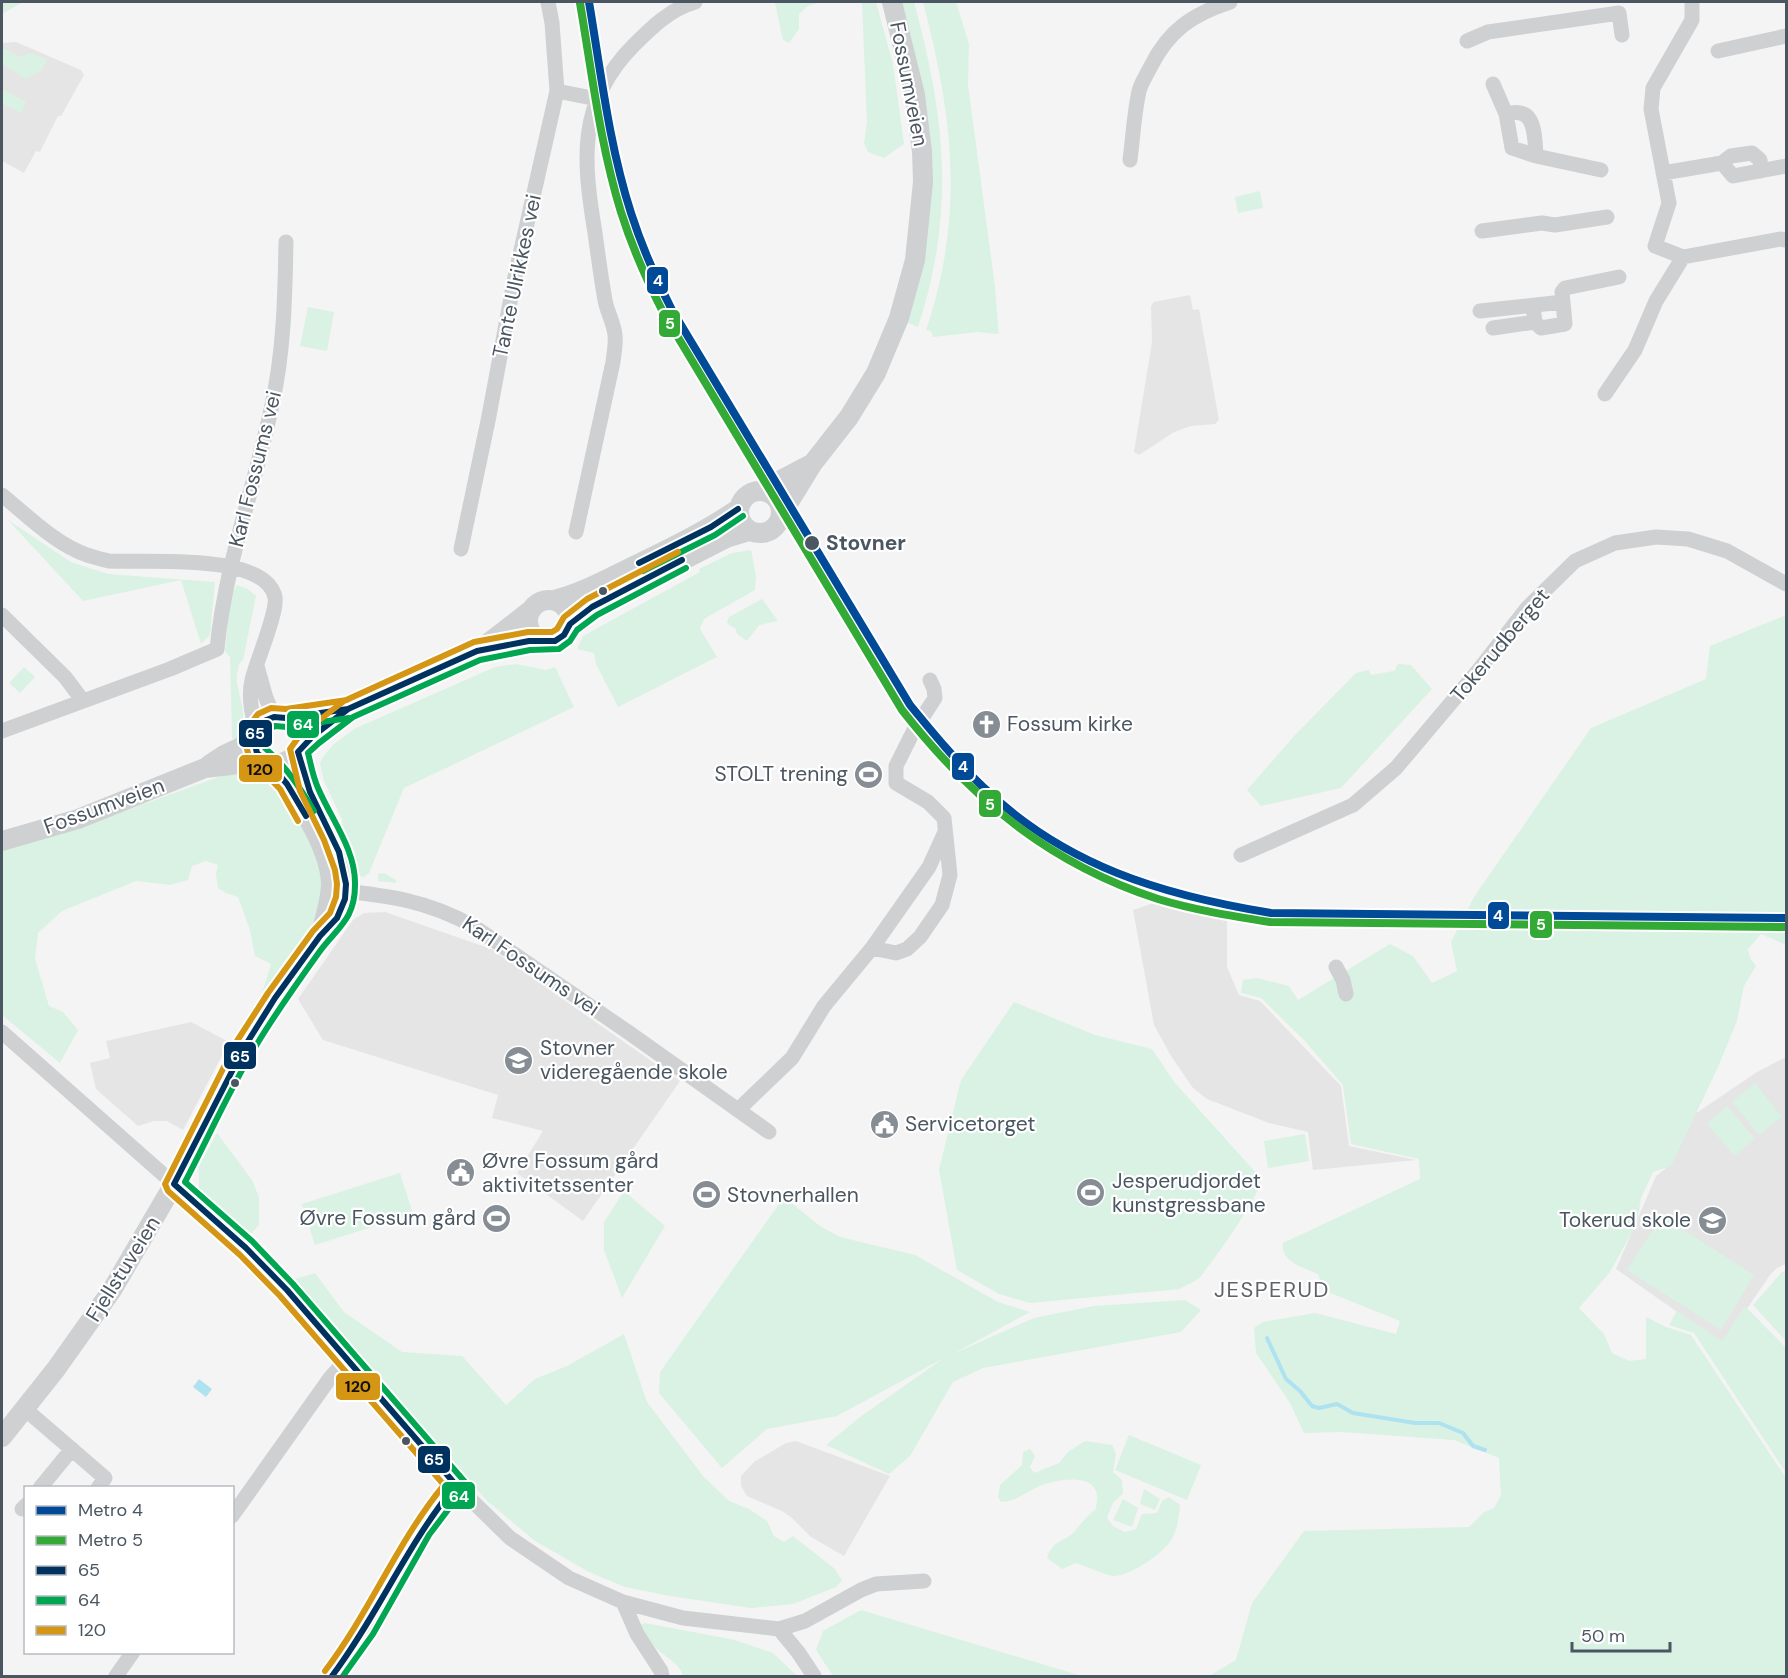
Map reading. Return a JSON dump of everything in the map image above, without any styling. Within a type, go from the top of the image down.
[{"type":"street","name":"Tante Ulrikkes vei","points":[[461,549],[514,281],[557,91],[552,23],[548,2]]},
{"type":"street","points":[[576,532],[613,362],[615,334],[605,302],[587,185],[586,148],[598,96],[625,54],[651,27],[682,6],[695,2]]},
{"type":"street","name":"Fossumveien","points":[[781,515],[813,463],[849,417],[876,373],[889,347],[915,260],[923,182],[921,142],[915,94],[892,2]]},
{"type":"street","points":[[1130,160],[1140,88],[1157,54],[1185,22],[1211,8],[1230,2]]},
{"type":"street","points":[[1692,2],[1692,20],[1653,88],[1651,109],[1669,203],[1655,246],[1683,257],[1780,239],[1786,240]]},
{"type":"street","points":[[1467,41],[1488,32],[1619,13],[1622,35]]},
{"type":"street","points":[[1718,51],[1786,36]]},
{"type":"street","points":[[1493,84],[1506,114],[1512,148],[1536,156],[1601,170]]},
{"type":"street","points":[[557,91],[598,96]]},
{"type":"street","points":[[1506,114],[1522,113],[1529,117],[1533,128],[1536,156]]},
{"type":"street","points":[[1663,173],[1722,163],[1731,156],[1752,153],[1760,160],[1761,171],[1786,166]]},
{"type":"street","points":[[1482,231],[1542,223],[1555,225],[1606,217]]},
{"type":"street","name":"Karl Fossums vei","points":[[255,735],[251,691],[262,644],[273,618],[275,598],[270,586],[261,579],[230,567],[273,404],[284,324],[286,242]]},
{"type":"street","points":[[1605,394],[1635,350],[1656,301],[1683,257]]},
{"type":"street","points":[[1534,314],[1541,328],[1565,324],[1562,292],[1565,288],[1619,277]]},
{"type":"street","points":[[1492,328],[1563,302]]},
{"type":"street","points":[[1480,311],[1534,314]]},
{"type":"street","name":"Fossumveien","points":[[760,491],[813,463]]},
{"type":"street","points":[[554,600],[568,612],[570,624],[567,632],[560,639],[550,642],[533,635],[528,626],[531,610],[541,602],[583,591],[711,527],[738,509],[746,496],[760,491],[774,496],[780,505],[781,515],[778,523],[770,531],[758,534],[749,531],[742,524],[738,509]]},
{"type":"street","points":[[2,495],[60,542],[107,561],[197,562],[230,567],[219,620],[217,649],[192,661],[2,731]]},
{"type":"street","points":[[570,624],[601,602],[726,538],[749,531]]},
{"type":"street","name":"Tokerudberget","points":[[1241,855],[1353,805],[1396,768],[1477,672],[1527,608],[1575,561],[1615,543],[1656,537],[1688,539],[1727,550],[1786,584]]},
{"type":"street","name":"Fossumveien","points":[[205,768],[268,762],[286,763],[348,709],[477,651],[531,610]]},
{"type":"street","points":[[2,615],[65,677],[83,701]]},
{"type":"street","name":"Fossumveien","points":[[477,651],[542,640]]},
{"type":"street","points":[[257,666],[266,698],[280,717],[297,726],[300,732],[300,749]]},
{"type":"street","points":[[872,948],[896,953],[907,949],[920,937],[942,905],[950,875],[944,818],[928,802],[896,783],[896,766],[913,732],[935,698],[930,680]]},
{"type":"street","name":"Fossumveien","points":[[2,841],[78,819],[205,768],[255,735],[264,721],[348,709]]},
{"type":"street","points":[[255,735],[257,753],[268,762]]},
{"type":"street","name":"Fjellstuveien","points":[[300,749],[311,794],[340,853],[345,872],[338,890]]},
{"type":"street","name":"Fjellstuveien","points":[[2,1437],[63,1361],[106,1299],[174,1184],[245,1046],[275,998],[320,936],[339,916],[343,905],[323,849],[292,791],[268,762]]},
{"type":"street","points":[[738,1110],[792,1058],[824,1006],[872,948],[929,867],[946,830]]},
{"type":"street","name":"Karl Fossums vei","points":[[338,890],[387,895],[420,902],[450,913],[473,926],[769,1132]]},
{"type":"street","points":[[1336,968],[1343,980],[1346,994]]},
{"type":"street","points":[[2,1032],[268,1270],[456,1485],[518,1544],[569,1578],[623,1602],[683,1618],[779,1629],[805,1621],[876,1584],[924,1581]]},
{"type":"street","points":[[234,1513],[330,1378],[347,1359]]},
{"type":"street","points":[[25,1409],[105,1478],[99,1486]]},
{"type":"street","points":[[42,1486],[72,1449]]},
{"type":"street","points":[[332,1677],[362,1634],[430,1515],[456,1485]]},
{"type":"street","points":[[623,1602],[638,1634],[661,1671],[662,1677]]},
{"type":"street","points":[[779,1629],[798,1652],[814,1677]]},
{"type":"street","points":[[116,1677],[132,1654]]},
{"type":"shaded area","points":[[16,42],[81,70],[84,75],[61,116],[58,116],[40,152],[36,151],[24,173],[2,161],[2,43]]},
{"type":"shaded area","points":[[1190,295],[1193,310],[1199,309],[1219,420],[1215,424],[1191,426],[1174,432],[1139,455],[1134,452],[1152,342],[1151,306],[1154,302]]},
{"type":"shaded area","points":[[1205,893],[1227,905],[1227,967],[1239,995],[1260,1001],[1341,1086],[1349,1146],[1416,1160],[1313,1170],[1308,1132],[1269,1123],[1207,1099],[1193,1088],[1171,1056],[1154,1025],[1133,910],[1178,895]]},
{"type":"shaded area","name":"Stovner videregående skole","points":[[385,912],[491,949],[680,1081],[583,1221],[517,1173],[543,1131],[492,1118],[498,1095],[323,1040],[298,999],[353,920],[364,913]]},
{"type":"shaded area","points":[[191,1022],[229,1042],[183,1130],[167,1121],[154,1121],[138,1126],[96,1089],[90,1063],[110,1058],[106,1041]]},
{"type":"shaded area","name":"Tokerud skole","points":[[1786,1057],[1786,1264],[1777,1268],[1770,1275],[1723,1344],[1616,1269],[1656,1176],[1665,1169],[1669,1162],[1674,1119],[1698,1112],[1757,1072]]},
{"type":"shaded area","points":[[796,1441],[890,1476],[844,1556],[811,1537],[782,1511],[747,1496],[741,1486],[741,1476],[754,1462],[786,1443]]},
{"type":"green space","points":[[2,2],[23,2],[2,14]]},
{"type":"green space","points":[[776,2],[820,2],[808,6],[799,14],[799,29],[789,43],[783,40]]},
{"type":"green space","points":[[860,2],[876,2],[893,64],[904,144],[884,158],[868,152],[864,143],[867,122],[862,4]]},
{"type":"green space","points":[[900,2],[914,2],[925,44],[939,125],[942,164],[942,204],[938,243],[918,327],[906,322],[925,244]]},
{"type":"green space","points":[[923,2],[956,2],[969,44],[968,85],[995,287],[999,333],[997,334],[978,332],[933,337],[931,331],[926,330],[938,288],[946,246],[950,206],[950,166],[942,85]]},
{"type":"green space","points":[[2,49],[19,57],[31,53],[47,59],[42,70],[26,79],[2,64]]},
{"type":"green space","points":[[2,89],[26,102],[21,113],[2,103]]},
{"type":"green space","points":[[1260,191],[1263,208],[1238,213],[1235,197]]},
{"type":"green space","points":[[308,307],[334,312],[327,351],[300,346]]},
{"type":"green space","points":[[8,520],[71,562],[108,574],[215,582],[210,635],[201,644],[181,580],[83,601]]},
{"type":"green space","points":[[751,550],[756,576],[755,590],[704,619],[700,629],[717,657],[618,707],[596,664],[594,653],[577,649],[583,636],[700,572],[699,569],[732,553]]},
{"type":"green space","points":[[237,585],[248,589],[256,596],[243,660],[239,664],[237,676],[243,725],[237,739],[232,739],[230,657],[225,651],[231,595]]},
{"type":"green space","points":[[762,599],[778,621],[759,625],[747,641],[737,634],[736,629],[727,621],[729,617]]},
{"type":"green space","points":[[1786,615],[1786,945],[1761,934],[1748,949],[1750,958],[1756,966],[1744,986],[1737,1021],[1718,1067],[1671,1166],[1653,1172],[1641,1198],[1637,1223],[1610,1272],[1579,1308],[1604,1334],[1612,1353],[1629,1361],[1646,1359],[1646,1317],[1666,1327],[1691,1335],[1786,1478],[1786,1676],[1209,1676],[1236,1660],[1252,1603],[1304,1531],[1469,1527],[1484,1512],[1494,1508],[1501,1495],[1499,1458],[1454,1440],[1341,1432],[1304,1433],[1290,1403],[1256,1353],[1254,1328],[1263,1322],[1315,1313],[1396,1334],[1400,1321],[1323,1290],[1318,1274],[1289,1259],[1283,1250],[1283,1243],[1420,1179],[1419,1159],[1351,1144],[1343,1085],[1303,1039],[1261,998],[1241,993],[1243,980],[1257,978],[1289,986],[1298,1000],[1390,944],[1413,956],[1432,983],[1457,971],[1451,942],[1474,897],[1591,728],[1706,679],[1710,646]]},
{"type":"green space","points":[[516,664],[546,670],[555,667],[574,707],[404,788],[369,873],[364,877],[360,876],[342,834],[342,819],[324,781],[320,764],[322,758],[334,744],[354,729],[495,667]]},
{"type":"green space","points":[[1398,664],[1411,665],[1432,689],[1341,788],[1261,806],[1247,790],[1295,735],[1356,673],[1369,670],[1371,675],[1394,671]]},
{"type":"green space","points":[[24,667],[35,677],[20,693],[9,683]]},
{"type":"green space","points":[[224,775],[254,775],[279,787],[308,836],[322,871],[323,891],[313,924],[261,997],[271,964],[255,956],[250,930],[238,897],[218,888],[216,874],[218,865],[206,861],[192,866],[188,880],[170,885],[136,881],[62,911],[38,933],[35,959],[49,1006],[63,1012],[78,1030],[60,1063],[2,1015],[2,851],[83,826]]},
{"type":"green space","points":[[384,873],[396,880],[396,883],[378,881],[378,874]]},
{"type":"green space","points":[[1014,1002],[1095,1035],[1152,1049],[1175,1083],[1259,1176],[1261,1180],[1259,1188],[1253,1200],[1214,1258],[1196,1280],[1180,1289],[1030,1303],[999,1294],[957,1270],[939,1170],[961,1080]]},
{"type":"green space","points":[[1755,1083],[1782,1117],[1759,1135],[1732,1102]]},
{"type":"green space","points":[[1727,1106],[1755,1139],[1734,1156],[1707,1123]]},
{"type":"green space","points":[[217,1133],[252,1180],[259,1197],[259,1225],[249,1236],[199,1190],[199,1166]]},
{"type":"green space","points":[[1305,1134],[1309,1161],[1268,1168],[1264,1141]]},
{"type":"green space","points":[[400,1173],[413,1214],[315,1245],[302,1204]]},
{"type":"green space","points":[[624,1191],[665,1226],[622,1298],[604,1250],[604,1222]]},
{"type":"green space","points":[[784,1197],[820,1226],[840,1237],[915,1255],[998,1302],[1030,1312],[953,1354],[1034,1318],[1094,1306],[1185,1300],[1201,1310],[1181,1332],[983,1368],[953,1382],[910,1456],[889,1474],[826,1445],[860,1417],[944,1358],[837,1416],[767,1429],[722,1468],[659,1393],[660,1372]]},
{"type":"green space","points":[[1662,1216],[1754,1275],[1721,1330],[1627,1270]]},
{"type":"green space","points":[[1786,1271],[1786,1341],[1753,1305],[1782,1272]]},
{"type":"green space","points":[[315,1273],[344,1312],[402,1352],[462,1356],[506,1405],[535,1379],[567,1366],[624,1334],[647,1402],[703,1476],[729,1501],[749,1509],[767,1521],[774,1536],[784,1542],[793,1536],[835,1569],[842,1580],[836,1587],[793,1604],[751,1608],[625,1587],[589,1572],[535,1541],[486,1500],[295,1279]]},
{"type":"green space","points":[[1745,1306],[1786,1348],[1786,1473],[1694,1333],[1669,1325],[1677,1311],[1722,1341]]},
{"type":"green space","points":[[1129,1435],[1201,1465],[1187,1500],[1115,1470]]},
{"type":"green space","points":[[1085,1441],[1112,1445],[1116,1454],[1113,1472],[1122,1480],[1123,1493],[1113,1503],[1107,1518],[1114,1527],[1125,1532],[1136,1529],[1142,1514],[1157,1513],[1162,1501],[1169,1497],[1180,1505],[1173,1537],[1163,1550],[1146,1563],[1119,1576],[1108,1575],[1076,1563],[1062,1569],[1047,1558],[1056,1544],[1071,1535],[1096,1509],[1097,1495],[1089,1483],[1081,1480],[1063,1480],[1040,1486],[1007,1501],[1001,1502],[998,1497],[1000,1485],[1022,1465],[1023,1452],[1030,1449],[1035,1456],[1030,1467],[1034,1473],[1059,1463],[1068,1452]]},
{"type":"green space","points":[[1144,1489],[1160,1499],[1155,1510],[1140,1504]]},
{"type":"green space","points":[[1123,1499],[1138,1508],[1132,1527],[1113,1520]]},
{"type":"green space","points":[[861,1610],[1082,1676],[833,1676],[816,1650],[823,1631]]},
{"type":"green space","points":[[645,1623],[735,1640],[773,1653],[797,1676],[683,1676],[676,1664],[647,1638],[640,1625]]},
{"type":"water","points":[[199,1379],[212,1389],[206,1397],[193,1387]]},
{"type":"waterway","points":[[1267,1338],[1286,1379],[1312,1406],[1319,1408],[1337,1404],[1353,1413],[1415,1423],[1439,1423],[1463,1433],[1473,1446],[1485,1450]]},
{"type":"metro line","name":"4","points":[[589,2],[606,109],[623,187],[645,250],[672,310],[910,705],[963,767],[1014,814],[1081,857],[1117,873],[1192,897],[1271,913],[1786,918]]},
{"type":"metro line","name":"5","points":[[580,3],[607,160],[621,212],[635,251],[664,314],[902,710],[956,772],[1015,824],[1047,847],[1081,867],[1118,884],[1185,906],[1270,922],[1786,927]]},
{"type":"transit line","name":"65","points":[[639,563],[711,527],[738,509]]},
{"type":"transit line","name":"64","points":[[643,571],[715,535],[743,516]]},
{"type":"transit line","name":"120","points":[[325,1671],[356,1625],[412,1530],[444,1485],[280,1296],[240,1255],[168,1191],[165,1184],[237,1041],[313,931],[330,913],[336,897],[335,870],[324,840],[300,791],[290,749],[300,735],[344,701],[474,642],[528,632],[552,632],[557,629],[564,617],[587,599],[678,552]]},
{"type":"transit line","name":"65","points":[[332,1676],[364,1629],[422,1531],[456,1485],[287,1290],[246,1248],[174,1184],[245,1046],[275,998],[320,936],[337,918],[345,899],[346,884],[339,852],[310,792],[298,752],[313,736],[348,709],[477,651],[529,641],[555,641],[564,635],[570,624],[592,607],[682,560]]},
{"type":"transit line","name":"64","points":[[343,1676],[373,1634],[429,1535],[463,1490],[465,1482],[293,1284],[252,1241],[185,1182],[236,1081],[262,1036],[320,951],[344,922],[352,906],[355,885],[351,859],[342,835],[316,784],[308,753],[353,717],[480,660],[530,650],[559,649],[570,641],[577,630],[597,615],[686,568]]},
{"type":"transit line","name":"120","points":[[298,821],[280,789],[249,757],[245,741],[248,727],[258,714],[271,708],[286,709],[347,700]]},
{"type":"transit line","name":"65","points":[[306,816],[287,784],[257,753],[254,741],[256,730],[264,721],[274,717],[286,718],[348,709]]},
{"type":"transit line","name":"64","points":[[314,811],[286,770],[265,748],[264,734],[275,726],[287,727],[349,718]]},
{"type":"place","name":"Stovner","points":[[812,543]]},
{"type":"place","name":"Fossum kirke","points":[[986,724]]},
{"type":"place","name":"STOLT trening","points":[[869,774]]},
{"type":"place","name":"Stovner videregående skole","points":[[519,1060]]},
{"type":"place","name":"Servicetorget","points":[[884,1124]]},
{"type":"place","name":"Øvre Fossum gård aktivitetssenter","points":[[461,1173]]},
{"type":"place","name":"Jesperudjordet kunstgressbane","points":[[1091,1193]]},
{"type":"place","name":"Stovnerhallen","points":[[706,1195]]},
{"type":"place","name":"Øvre Fossum gård","points":[[497,1218]]},
{"type":"place","name":"Tokerud skole","points":[[1712,1220]]},
{"type":"district","name":"JESPERUD","points":[[1272,1289]]}]
